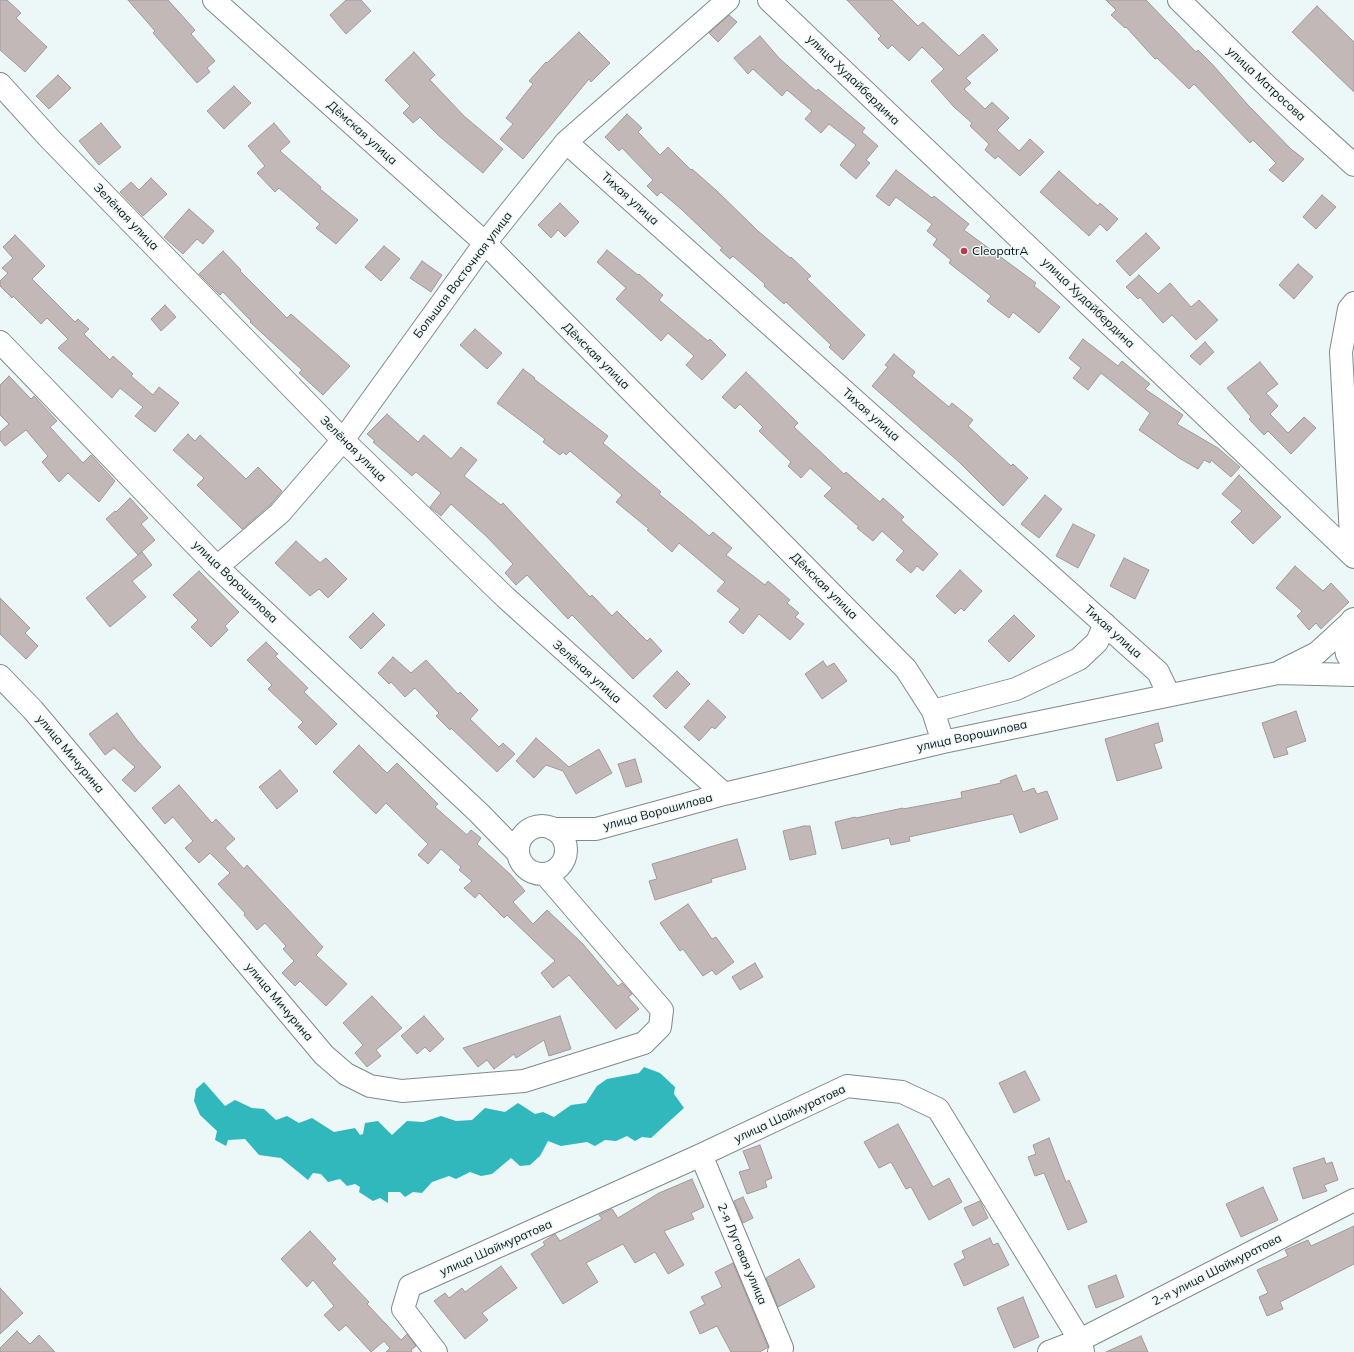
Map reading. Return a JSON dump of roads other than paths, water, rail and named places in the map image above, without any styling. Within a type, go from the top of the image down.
[{"type":"street","name":"Дёмская улица","points":[[214,0],[485,243],[906,669],[933,711],[942,742]]},
{"type":"street","name":"Большая Восточная улица","points":[[217,567],[280,513],[343,440],[485,243],[566,142],[728,0]]},
{"type":"street","name":"улица Худайбердина","points":[[769,0],[1353,556]]},
{"type":"street","name":"улица Матросова","points":[[1180,0],[1269,88],[1354,165]]},
{"type":"street","name":"Зелёная улица","points":[[0,84],[50,139],[343,440],[505,598],[724,794]]},
{"type":"street","name":"Тихая улица","points":[[566,142],[1158,672],[1169,695]]},
{"type":"street","points":[[1353,556],[1341,352],[1349,309],[1354,303]]},
{"type":"street","name":"улица Ворошилова","points":[[0,342],[217,567],[479,813],[518,853]]},
{"type":"street","points":[[1353,619],[1346,633],[1345,643],[1347,654],[1354,665]]},
{"type":"street","points":[[1278,673],[1317,653],[1353,619]]},
{"type":"street","points":[[933,711],[1016,689],[1079,659],[1097,642],[1105,624]]},
{"type":"street","name":"улица Ворошилова","points":[[553,829],[596,829],[724,794],[942,742],[1278,673],[1354,675]]},
{"type":"street","name":"улица Мичурина","points":[[0,676],[33,710],[324,1055],[346,1074],[370,1086],[402,1091],[524,1081],[644,1043],[660,1027],[662,1010],[545,874]]},
{"type":"street","name":"улица Ворошилова","points":[[479,813],[499,822],[530,829]]},
{"type":"street","points":[[544,826],[553,829],[563,838],[566,847],[565,856],[558,869],[545,874],[536,874],[528,870],[521,862],[518,853],[520,840],[530,829],[544,826]]},
{"type":"street","name":"улица Ворошилова","points":[[565,856],[596,829]]},
{"type":"street","name":"улица Шаймуратова","points":[[436,1352],[403,1309],[410,1286],[701,1155],[847,1086],[902,1092],[938,1109],[1082,1346]]},
{"type":"street","name":"2-я Луговая улица","points":[[701,1155],[782,1348],[779,1352]]},
{"type":"street","name":"2-я улица Шаймуратова","points":[[1049,1352],[1082,1346],[1354,1200]]},
{"type":"water","points":[[644,1067],[660,1073],[675,1087],[674,1094],[684,1108],[651,1138],[642,1137],[635,1141],[627,1136],[616,1141],[605,1140],[595,1146],[587,1142],[561,1146],[548,1141],[540,1156],[530,1165],[520,1166],[511,1158],[492,1174],[481,1176],[470,1172],[456,1179],[449,1176],[432,1182],[422,1193],[413,1192],[405,1197],[400,1192],[388,1192],[388,1203],[380,1198],[373,1201],[359,1192],[360,1187],[355,1184],[347,1186],[340,1179],[328,1182],[321,1174],[313,1173],[308,1180],[281,1158],[259,1155],[245,1139],[228,1140],[226,1146],[215,1140],[217,1131],[200,1115],[194,1101],[196,1089],[204,1082],[225,1106],[235,1100],[252,1108],[264,1109],[276,1120],[287,1116],[299,1123],[312,1118],[334,1132],[355,1128],[360,1135],[363,1134],[365,1123],[378,1121],[392,1135],[407,1121],[423,1122],[441,1116],[456,1121],[472,1120],[485,1108],[505,1112],[518,1103],[535,1114],[543,1112],[554,1117],[571,1105],[586,1103],[597,1086],[607,1079],[639,1073]]},
{"type":"place","name":"CleopatrA","points":[[964,251]]}]
